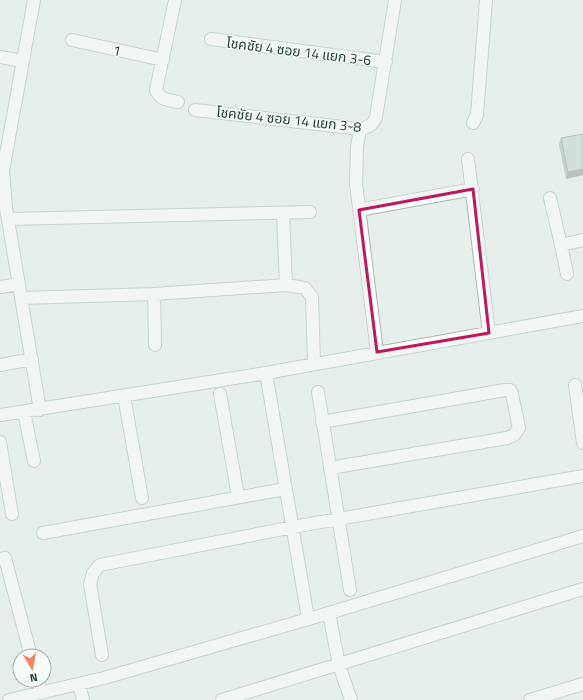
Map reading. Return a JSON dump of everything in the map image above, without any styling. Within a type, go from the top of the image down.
[{"type":"street","points":[[34,0],[23,61],[4,137],[3,170],[5,212],[22,298],[40,410]]},
{"type":"street","points":[[175,0],[156,90],[158,96],[178,102]]},
{"type":"street","points":[[386,62],[395,0]]},
{"type":"street","points":[[473,123],[477,115],[486,0]]},
{"type":"street","name":"โชคชัย 4 ซอย 14 แยก 3-6","points":[[211,39],[386,62]]},
{"type":"street","name":"1","points":[[72,40],[163,60]]},
{"type":"street","points":[[0,57],[23,61]]},
{"type":"street","name":"โชคชัย 4 ซอย 14 แยก 3-8","points":[[195,110],[360,129],[374,123],[386,62]]},
{"type":"street","points":[[360,129],[356,165],[359,210],[377,352]]},
{"type":"street","points":[[468,159],[473,189],[489,333]]},
{"type":"street","points":[[359,210],[473,189]]},
{"type":"street","points":[[550,198],[567,274]]},
{"type":"street","points":[[5,212],[310,212]]},
{"type":"street","points":[[283,213],[286,285]]},
{"type":"street","points":[[561,245],[583,240]]},
{"type":"street","points":[[0,287],[19,284]]},
{"type":"street","points":[[22,298],[154,294],[286,285],[305,288],[312,297],[314,363]]},
{"type":"street","points":[[154,294],[155,345]]},
{"type":"street","points":[[0,415],[40,410],[266,373],[314,363],[583,316]]},
{"type":"street","points":[[0,365],[32,359]]},
{"type":"street","points":[[266,373],[308,618]]},
{"type":"street","points":[[575,385],[583,443]]},
{"type":"street","points":[[322,422],[510,390],[519,428],[514,435],[507,438],[330,468]]},
{"type":"street","points":[[318,392],[350,590]]},
{"type":"street","points":[[220,394],[238,496]]},
{"type":"street","points":[[124,396],[142,498]]},
{"type":"street","points":[[24,412],[34,460]]},
{"type":"street","points":[[0,442],[12,514]]},
{"type":"street","points":[[102,656],[90,584],[93,573],[100,565],[293,527],[583,476]]},
{"type":"street","points":[[43,533],[238,496],[285,489]]},
{"type":"street","points":[[9,700],[79,684],[329,612],[583,536]]},
{"type":"street","points":[[0,559],[5,558],[29,648]]},
{"type":"street","points":[[222,700],[583,589]]},
{"type":"street","points":[[329,612],[339,665],[351,700]]},
{"type":"street","points":[[79,684],[83,700]]},
{"type":"street","points":[[530,700],[583,684]]},
{"type":"street","points":[[40,688],[41,693]]},
{"type":"highlighted area","points":[[473,189],[489,333],[377,352],[359,210]]},
{"type":"building","points":[[583,134],[583,169],[568,172],[561,138]]}]
